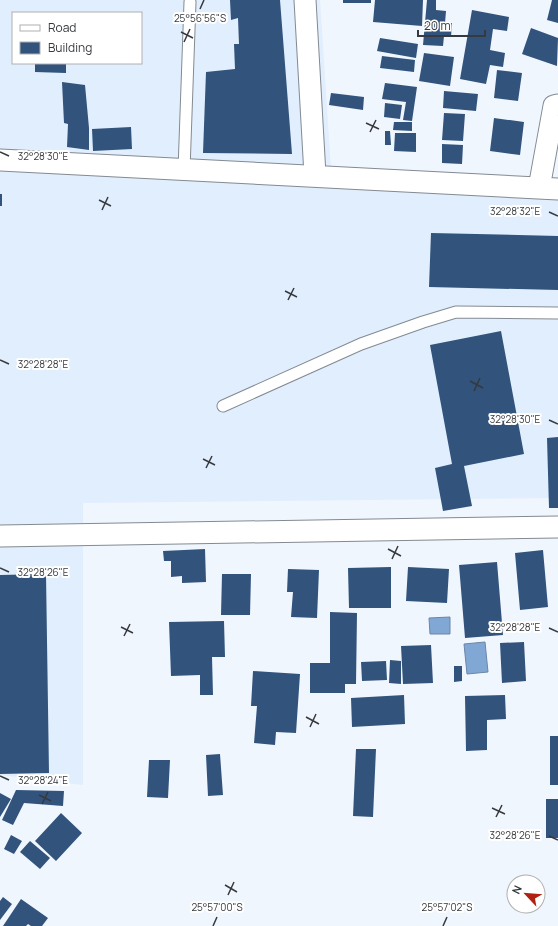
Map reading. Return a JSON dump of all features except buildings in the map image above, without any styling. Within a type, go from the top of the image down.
[{"type":"street","points":[[305,0],[315,175]]},
{"type":"street","points":[[0,160],[549,188],[554,106],[558,106]]},
{"type":"street","points":[[0,536],[558,527]]},
{"type":"lane","points":[[184,170],[190,2]]},
{"type":"lane","points":[[223,406],[361,344],[456,312],[558,313]]},
{"type":"shaded area","points":[[0,0],[320,0],[332,184],[558,191],[558,498],[83,503],[83,785],[0,775]]},
{"type":"water","points":[[450,617],[450,634],[430,634],[429,618]]},
{"type":"water","points":[[485,642],[488,672],[467,674],[464,644]]}]
